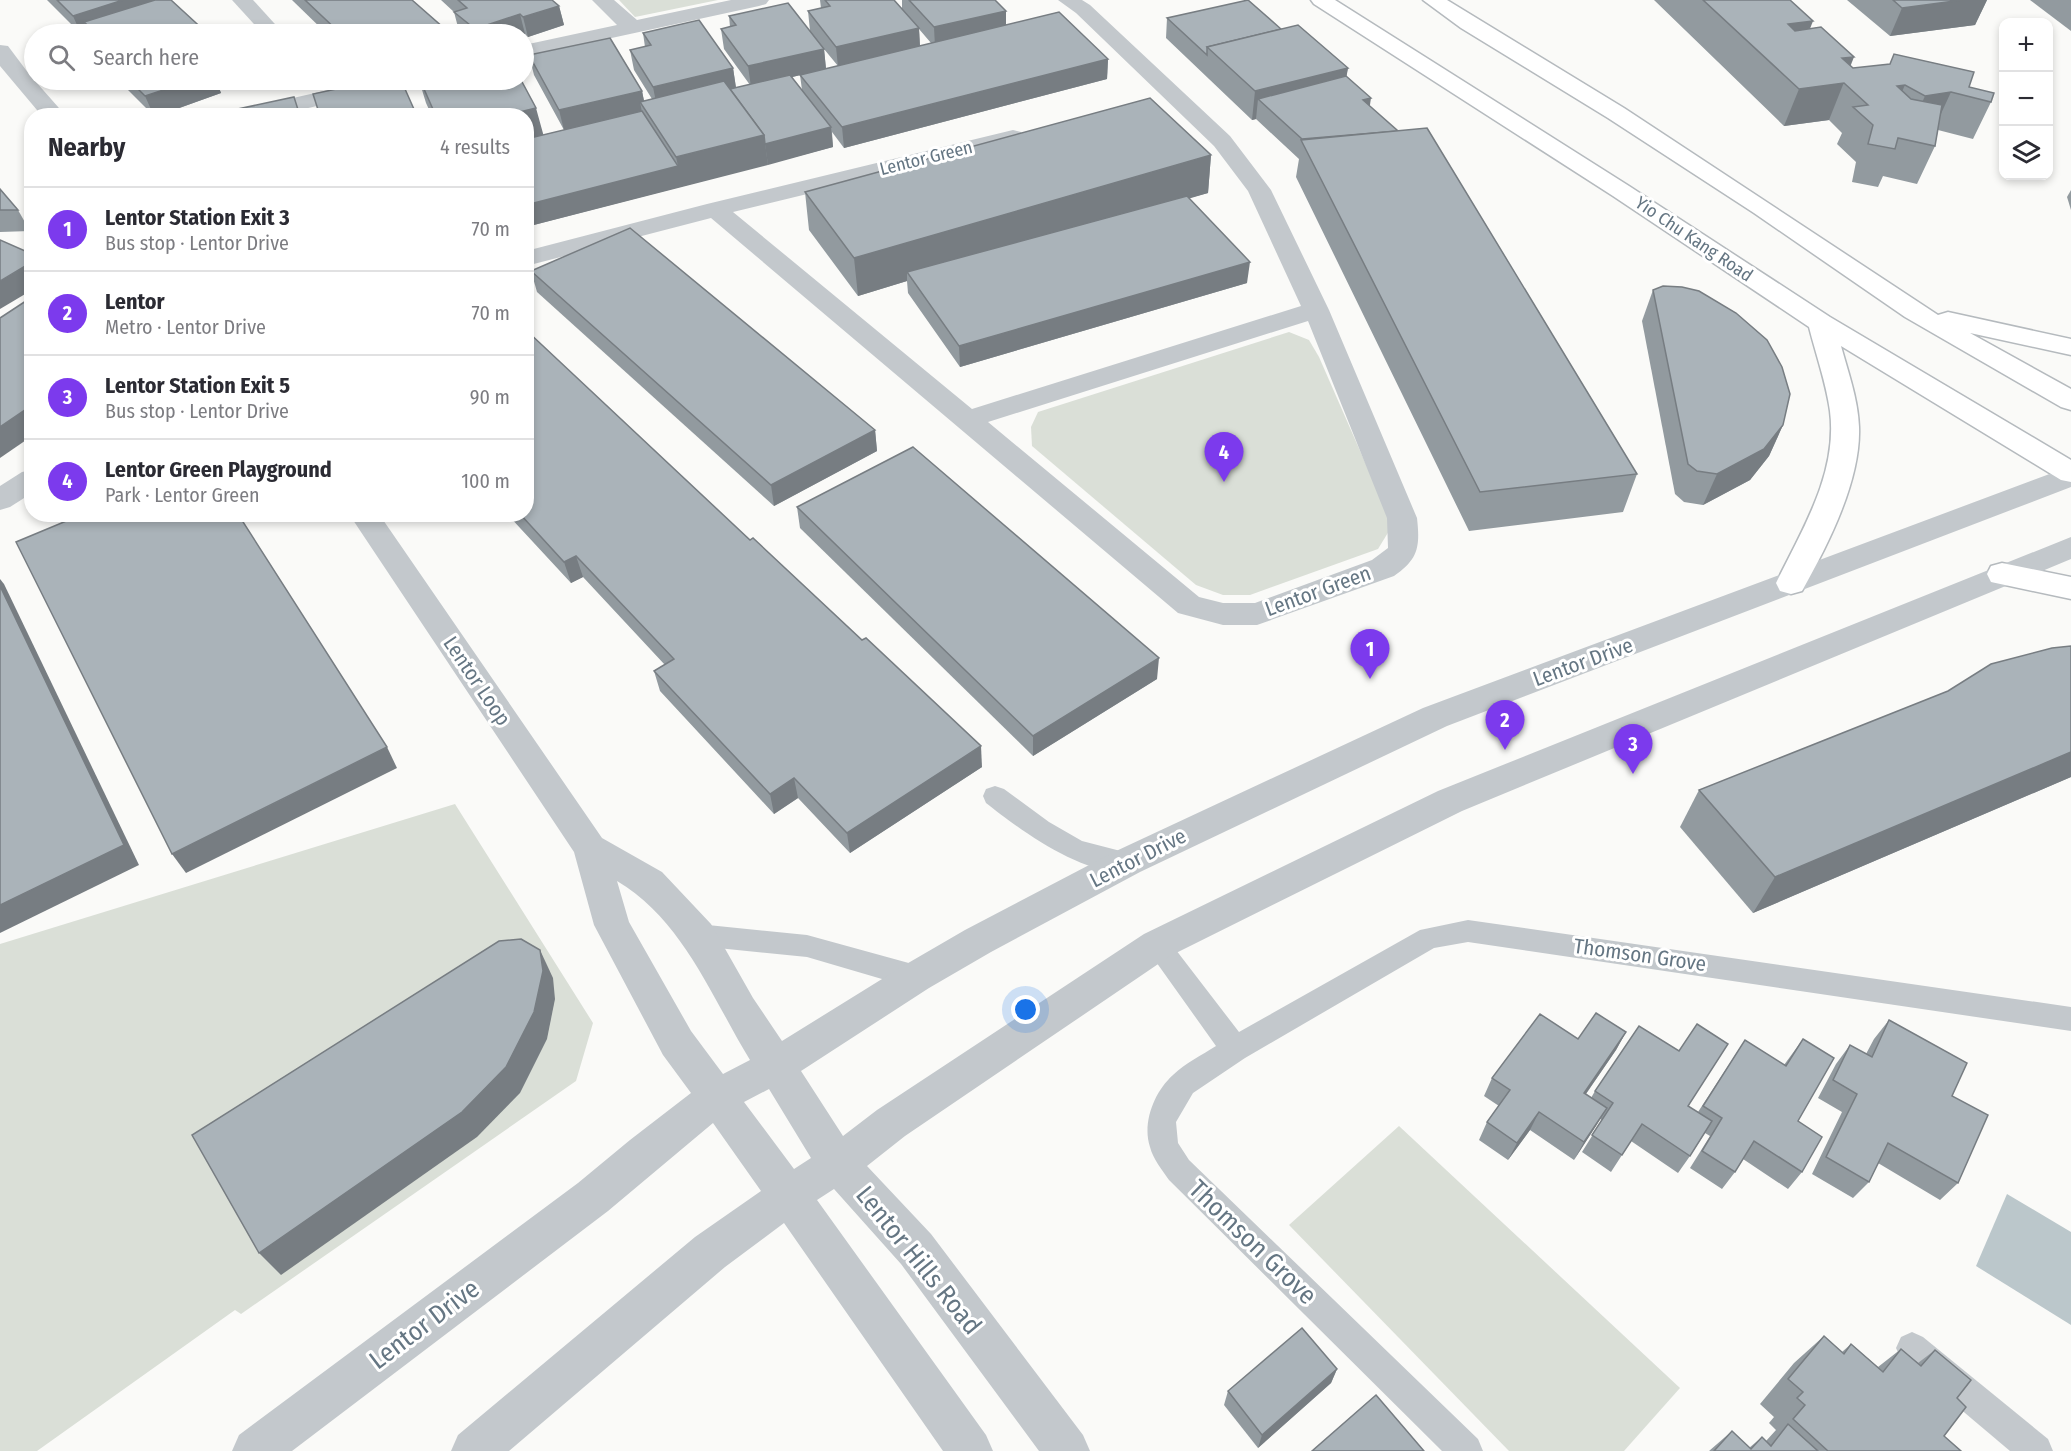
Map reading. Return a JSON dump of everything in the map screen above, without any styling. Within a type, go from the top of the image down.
[{"type":"main road","name":"Yio Chu Kang Road","points":[[1321,0],[1621,190],[1821,323],[2071,474]]},
{"type":"main road","points":[[1433,0],[1467,24],[1616,113],[1762,208],[1914,312],[2071,401]]},
{"type":"main road","points":[[1914,312],[2071,347]]},
{"type":"main road","points":[[1791,583],[1839,475],[1845,440],[1843,410],[1821,323]]},
{"type":"main road","points":[[2002,574],[2071,588]]},
{"type":"street","points":[[242,0],[265,24]]},
{"type":"street","points":[[602,0],[631,26]]},
{"type":"street","points":[[534,49],[759,0]]},
{"type":"street","name":"Lentor Green","points":[[716,209],[965,420],[1189,605],[1223,614],[1257,614],[1383,568],[1394,561],[1402,550],[1404,534],[1402,518],[1316,310],[1259,190],[1222,141],[1159,97],[1083,9],[1068,0]]},
{"type":"street","points":[[0,51],[10,82],[44,108]]},
{"type":"street","points":[[265,108],[316,90]]},
{"type":"street","name":"Lentor Green","points":[[534,257],[716,209],[1034,131]]},
{"type":"street","points":[[965,420],[1316,310]]},
{"type":"street","name":"Lentor Drive","points":[[916,977],[978,941],[1127,862],[1435,717],[1791,583],[2071,474]]},
{"type":"street","points":[[0,500],[24,484]]},
{"type":"street","name":"Lentor Loop","points":[[368,522],[590,848],[612,925],[677,1044],[716,1097]]},
{"type":"street","points":[[474,1451],[710,1252],[789,1195],[838,1164],[910,1110],[1157,945],[1450,801],[2071,547]]},
{"type":"street","name":"Lentor Loop","points":[[590,848],[650,882],[698,934],[740,1010],[776,1066]]},
{"type":"street","points":[[916,977],[776,1066],[716,1097],[789,1195],[970,1451]]},
{"type":"street","name":"Lentor Hills Road","points":[[776,1066],[838,1164],[916,1249],[1067,1451]]},
{"type":"street","name":"Lentor Drive","points":[[255,1451],[593,1197],[644,1152],[716,1097]]},
{"type":"lane","points":[[995,796],[1052,838],[1102,859],[1127,862]]},
{"type":"lane","name":"Thomson Grove","points":[[1466,1451],[1179,1170],[1164,1147],[1161,1122],[1169,1103],[1183,1084],[1235,1049],[1429,938],[1468,931],[2071,1019]]},
{"type":"lane","points":[[698,934],[807,946],[916,977]]},
{"type":"lane","points":[[1157,945],[1235,1049]]},
{"type":"lane","points":[[1912,1348],[2036,1451]]},
{"type":"shaded area","points":[[619,0],[718,0],[635,17]]},
{"type":"shaded area","points":[[1289,332],[1309,340],[1319,357],[1389,517],[1389,531],[1378,549],[1250,595],[1223,595],[1196,585],[1032,446],[1031,427],[1038,412]]},
{"type":"shaded area","points":[[455,804],[593,1023],[576,1081],[241,1314],[235,1310],[37,1451],[0,1451],[0,944]]},
{"type":"shaded area","points":[[1399,1126],[1680,1388],[1624,1451],[1509,1451],[1289,1225]]},
{"type":"shaded area","points":[[2007,1194],[2071,1232],[2071,1325],[1976,1266]]},
{"type":"building","points":[[57,0],[123,0],[73,16]]},
{"type":"building","points":[[155,0],[171,0],[197,24],[86,24],[84,22]]},
{"type":"building","points":[[305,0],[412,0],[439,24],[330,24]]},
{"type":"building","points":[[458,0],[552,0],[559,6],[523,17],[520,14],[490,24],[469,24],[454,12],[467,8]]},
{"type":"building","points":[[825,0],[894,0],[919,28],[836,47],[808,11],[830,6]]},
{"type":"building","points":[[909,0],[995,0],[1006,11],[934,27]]},
{"type":"building","points":[[1248,0],[1281,29],[1207,47],[1207,55],[1167,18]]},
{"type":"building","points":[[1703,0],[1790,0],[1813,21],[1788,24],[1795,31],[1821,27],[1854,57],[1842,58],[1853,68],[1890,64],[1894,54],[1974,72],[1969,87],[1994,93],[1991,102],[1951,92],[1925,96],[1905,85],[1897,86],[1911,99],[1942,105],[1935,146],[1898,138],[1895,149],[1868,144],[1873,125],[1853,107],[1868,105],[1844,83],[1799,89]]},
{"type":"building","points":[[1893,0],[1962,0],[1902,8]]},
{"type":"building","points":[[788,3],[824,49],[748,66],[721,29],[736,25],[729,16]]},
{"type":"building","points":[[1059,12],[1108,59],[842,127],[800,75]]},
{"type":"building","points":[[699,20],[733,68],[653,87],[630,50],[651,45],[643,33]]},
{"type":"building","points":[[1298,25],[1348,68],[1255,91],[1207,47]]},
{"type":"building","points":[[610,38],[642,91],[559,110],[534,64],[534,54]]},
{"type":"building","points":[[790,75],[831,127],[765,144],[764,135],[730,89]]},
{"type":"building","points":[[1346,76],[1371,98],[1363,100],[1398,131],[1302,139],[1258,99]]},
{"type":"building","points":[[724,81],[764,135],[676,157],[640,102]]},
{"type":"building","points":[[139,90],[163,90],[145,96]]},
{"type":"building","points":[[332,90],[405,90],[413,108],[317,108],[313,94]]},
{"type":"building","points":[[424,90],[526,90],[536,108],[534,108],[432,108]]},
{"type":"building","points":[[294,97],[297,108],[242,108]]},
{"type":"building","points":[[1150,98],[1211,155],[854,258],[805,192]]},
{"type":"building","points":[[642,111],[678,166],[534,203],[534,137]]},
{"type":"building","points":[[1427,128],[1637,474],[1480,492],[1301,140]]},
{"type":"building","points":[[0,189],[18,210],[0,210]]},
{"type":"building","points":[[1187,196],[1250,262],[959,346],[907,272]]},
{"type":"building","points":[[630,228],[875,430],[771,485],[534,274],[534,270]]},
{"type":"building","points":[[0,240],[24,250],[24,267],[0,281]]},
{"type":"building","points":[[1663,286],[1699,291],[1736,313],[1767,340],[1782,367],[1790,394],[1783,425],[1764,449],[1717,474],[1697,471],[1688,464],[1653,290]]},
{"type":"building","points":[[24,302],[24,410],[0,427],[0,318]]},
{"type":"building","points":[[534,338],[750,540],[753,538],[862,640],[866,638],[981,746],[847,833],[794,778],[770,794],[654,671],[674,659],[576,556],[564,562],[527,522],[534,522]]},
{"type":"building","points":[[913,447],[1159,658],[1033,736],[797,507]]},
{"type":"building","points":[[64,522],[243,522],[387,747],[172,854],[16,542]]},
{"type":"building","points":[[0,586],[124,845],[0,905]]},
{"type":"building","points":[[2071,646],[2071,752],[1775,877],[1699,790],[1948,691],[1991,664],[2052,648]]},
{"type":"building","points":[[521,939],[540,950],[543,971],[534,1012],[506,1067],[462,1112],[259,1253],[192,1135],[499,941]]},
{"type":"building","points":[[1596,1013],[1626,1032],[1584,1093],[1607,1108],[1584,1142],[1539,1112],[1517,1143],[1487,1122],[1510,1090],[1492,1078],[1540,1014],[1578,1039]]},
{"type":"building","points":[[1889,1020],[1967,1063],[1952,1096],[1988,1115],[1958,1183],[1888,1143],[1869,1182],[1826,1157],[1857,1094],[1833,1080],[1850,1045],[1872,1057]]},
{"type":"building","points":[[1697,1024],[1728,1044],[1688,1106],[1712,1121],[1690,1156],[1642,1124],[1622,1155],[1592,1135],[1613,1103],[1595,1091],[1639,1026],[1679,1051]]},
{"type":"building","points":[[1803,1039],[1834,1058],[1798,1121],[1822,1137],[1802,1172],[1754,1141],[1735,1172],[1702,1151],[1722,1118],[1703,1106],[1745,1040],[1786,1066]]},
{"type":"building","points":[[1302,1328],[1337,1369],[1262,1435],[1228,1391]]},
{"type":"building","points":[[1824,1336],[1844,1354],[1851,1344],[1883,1372],[1901,1349],[1921,1366],[1935,1350],[1971,1380],[1957,1398],[1966,1407],[1944,1436],[1961,1451],[1828,1451],[1793,1419],[1805,1405],[1797,1398],[1803,1392],[1788,1379]]},
{"type":"building","points":[[1376,1395],[1424,1451],[1312,1451]]},
{"type":"building","points":[[1788,1424],[1818,1451],[1714,1451],[1732,1431],[1751,1449],[1762,1437],[1771,1446]]},
{"type":"place","name":"Lentor Green Playground","points":[[1224,482]]},
{"type":"place","name":"Lentor Station Exit 3","points":[[1370,679]]},
{"type":"place","name":"Lentor","points":[[1505,750]]},
{"type":"place","name":"Lentor Station Exit 5","points":[[1633,774]]}]
